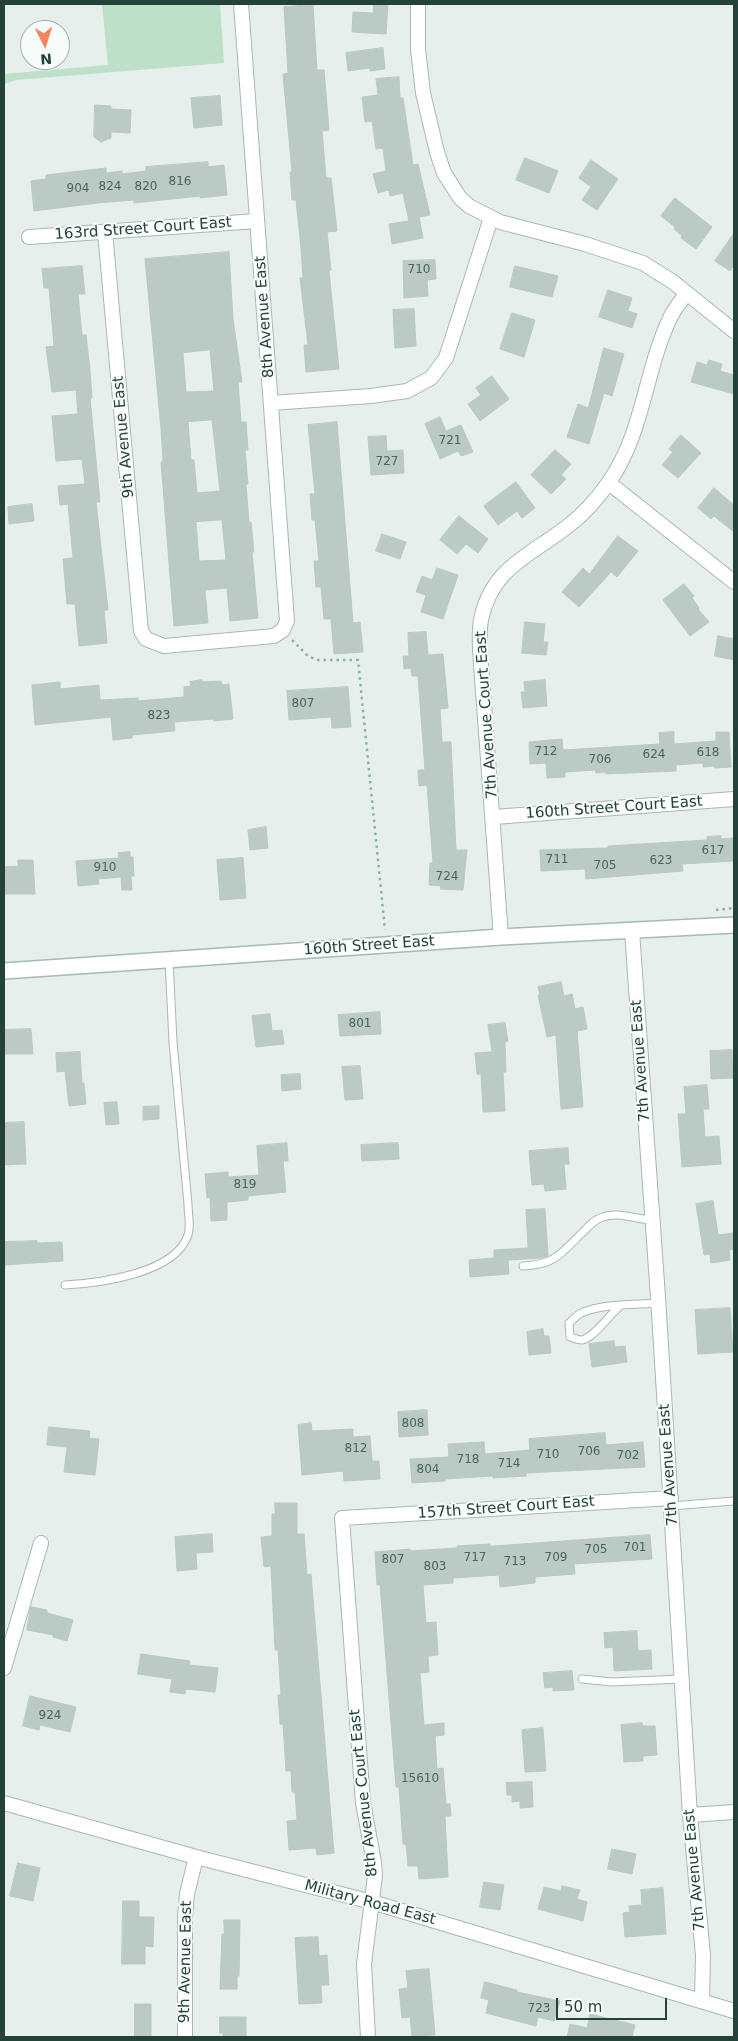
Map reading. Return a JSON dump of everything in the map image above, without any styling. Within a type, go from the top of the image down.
[{"type":"street","name":"8th Avenue East","points":[[241,4],[288,621],[283,630]]},
{"type":"street","points":[[418,4],[418,49],[423,93],[439,159],[452,188],[460,198],[469,206],[500,222],[624,256],[656,270],[734,331]]},
{"type":"street","points":[[271,403],[372,396],[407,391],[431,378],[446,358],[491,218]]},
{"type":"street","name":"163rd Street Court East","points":[[30,238],[257,222]]},
{"type":"street","name":"9th Avenue East","points":[[105,232],[141,631],[146,640],[164,646],[274,636],[283,630]]},
{"type":"street","name":"7th Avenue Court East","points":[[501,937],[494,817],[480,650],[481,621],[486,603],[492,589],[501,576],[515,562],[568,527],[582,515],[609,483],[618,468],[636,427],[658,350],[671,315],[686,294]]},
{"type":"street","points":[[609,483],[734,582]]},
{"type":"street","name":"160th Street Court East","points":[[494,817],[734,799]]},
{"type":"street","name":"160th Street East","points":[[4,971],[501,937],[734,925]]},
{"type":"street","name":"7th Avenue East","points":[[632,931],[659,1304],[690,1815],[703,1955],[702,2000]]},
{"type":"street","name":"157th Street Court East","points":[[342,1518],[671,1502]]},
{"type":"street","name":"8th Avenue Court East","points":[[342,1518],[363,1803],[374,1862],[372,1902],[364,1964],[368,2037]]},
{"type":"street","points":[[4,1668],[41,1543]]},
{"type":"street","name":"Military Road East","points":[[4,1803],[196,1857],[372,1902],[734,2011]]},
{"type":"street","points":[[690,1815],[734,1812]]},
{"type":"street","name":"9th Avenue East","points":[[185,2037],[185,1917],[187,1894],[196,1857]]},
{"type":"lane","points":[[65,1285],[98,1283],[139,1272],[172,1255],[180,1248],[188,1236],[187,1194],[173,1042],[169,960]]},
{"type":"lane","points":[[523,1266],[545,1264],[556,1258],[592,1223],[602,1217],[620,1215],[639,1220],[653,1220]]},
{"type":"lane","points":[[620,1306],[609,1315],[594,1334],[581,1340],[570,1337],[569,1323],[580,1313],[620,1306],[659,1304]]},
{"type":"lane","points":[[671,1502],[734,1501]]},
{"type":"lane","points":[[582,1679],[612,1682],[682,1679]]},
{"type":"path","points":[[283,630],[308,656],[317,660],[358,660],[386,945]]},
{"type":"green space","points":[[102,4],[220,4],[224,63],[16,80],[4,84],[4,74],[70,70],[70,68],[108,65]]},
{"type":"building","points":[[374,4],[388,4],[386,34],[352,32],[353,12],[373,13]]},
{"type":"building","points":[[313,5],[317,70],[324,70],[329,130],[322,131],[326,178],[331,178],[337,231],[327,232],[339,369],[306,372],[304,345],[308,345],[300,278],[303,278],[301,248],[296,200],[292,200],[290,172],[292,172],[283,74],[288,73],[284,7]]},
{"type":"building","points":[[383,48],[385,69],[370,71],[370,68],[348,71],[346,53]]},
{"type":"building","points":[[399,77],[400,98],[403,98],[413,165],[418,164],[430,215],[419,217],[423,238],[392,244],[389,224],[409,221],[403,193],[390,196],[389,190],[378,193],[373,174],[386,171],[383,148],[376,149],[372,121],[365,122],[362,97],[378,95],[376,79]]},
{"type":"building","points":[[220,96],[222,125],[194,128],[191,98]]},
{"type":"building","points":[[95,105],[111,106],[111,109],[131,110],[130,133],[111,132],[111,138],[101,142],[94,137]]},
{"type":"building","points":[[525,158],[558,171],[549,193],[516,180]]},
{"type":"building","points":[[591,160],[618,179],[597,210],[582,200],[591,187],[579,178]]},
{"type":"building","points":[[208,162],[208,167],[224,165],[227,195],[134,203],[134,200],[34,211],[31,181],[46,179],[46,175],[106,168],[106,173],[122,171],[122,174],[146,171],[146,167]]},
{"type":"building","points":[[675,198],[712,227],[696,249],[681,238],[682,236],[674,229],[675,227],[661,216]]},
{"type":"building","points":[[734,233],[734,265],[730,271],[715,261]]},
{"type":"building","points":[[229,252],[233,319],[242,382],[238,382],[241,422],[246,422],[248,450],[245,450],[248,484],[246,484],[254,552],[252,552],[258,618],[230,621],[227,588],[205,590],[208,623],[174,626],[161,462],[163,462],[161,429],[145,259]],"holes":[[[210,350],[214,391],[186,392],[183,353]],[[212,420],[220,491],[197,493],[194,460],[191,460],[188,422]],[[222,520],[226,560],[199,561],[196,522]]]},
{"type":"building","points":[[435,260],[436,279],[427,280],[428,296],[404,298],[403,261]]},
{"type":"building","points":[[82,266],[85,294],[78,294],[82,335],[86,335],[90,370],[92,398],[90,398],[100,502],[96,502],[108,610],[104,610],[107,643],[79,646],[75,604],[67,604],[63,559],[73,558],[68,504],[60,505],[58,486],[85,484],[82,459],[56,461],[52,416],[78,414],[76,390],[52,392],[46,347],[54,346],[49,288],[44,288],[42,269]]},
{"type":"building","points":[[515,266],[558,276],[552,297],[510,287]]},
{"type":"building","points":[[608,290],[632,298],[628,311],[637,314],[632,328],[599,317]]},
{"type":"building","points":[[414,309],[416,346],[395,348],[393,310]]},
{"type":"building","points":[[512,313],[535,320],[524,357],[500,349]]},
{"type":"building","points":[[604,348],[624,354],[612,396],[604,393],[589,444],[567,437],[578,404],[588,408]]},
{"type":"building","points":[[709,360],[722,364],[720,371],[734,375],[734,394],[691,382],[697,362],[707,365]]},
{"type":"building","points":[[492,376],[509,399],[480,421],[468,404],[481,395],[476,388]]},
{"type":"building","points":[[440,417],[446,431],[461,425],[473,452],[461,456],[458,451],[440,459],[425,424]]},
{"type":"building","points":[[337,422],[353,623],[360,622],[363,652],[334,654],[331,619],[324,619],[321,587],[316,587],[314,561],[319,561],[315,520],[312,520],[310,494],[315,494],[308,425]]},
{"type":"building","points":[[681,435],[701,453],[678,478],[662,465],[673,452],[669,449]]},
{"type":"building","points":[[386,436],[387,451],[403,450],[404,473],[371,475],[368,437]]},
{"type":"building","points":[[555,450],[571,464],[561,475],[566,479],[551,494],[531,475]]},
{"type":"building","points":[[516,482],[535,508],[522,518],[517,511],[498,525],[484,506]]},
{"type":"building","points":[[714,488],[734,505],[734,532],[714,516],[711,519],[698,508]]},
{"type":"building","points":[[32,504],[34,521],[9,524],[8,507]]},
{"type":"building","points":[[459,516],[488,539],[478,553],[466,544],[457,554],[440,540]]},
{"type":"building","points":[[382,534],[406,542],[400,559],[376,551]]},
{"type":"building","points":[[618,536],[638,551],[617,577],[611,572],[579,607],[562,592],[583,568],[589,574]]},
{"type":"building","points":[[437,568],[458,575],[443,619],[421,612],[426,595],[416,592],[422,576],[432,580]]},
{"type":"building","points":[[684,584],[694,596],[692,598],[698,609],[709,622],[690,636],[663,600]]},
{"type":"building","points":[[525,622],[545,624],[543,642],[548,642],[546,655],[522,653]]},
{"type":"building","points":[[426,632],[428,655],[443,654],[448,708],[440,709],[442,742],[451,742],[456,850],[467,850],[463,890],[440,889],[441,886],[429,885],[430,863],[433,863],[427,785],[419,786],[418,770],[425,770],[418,676],[412,676],[411,668],[404,669],[403,656],[409,656],[408,633]]},
{"type":"building","points":[[718,636],[734,639],[734,660],[715,656]]},
{"type":"building","points":[[202,680],[202,682],[221,681],[222,685],[229,684],[233,719],[174,722],[175,731],[132,735],[132,738],[113,740],[111,717],[35,725],[32,685],[60,682],[60,689],[99,685],[100,700],[138,698],[138,701],[184,697],[184,687],[191,686],[190,682]]},
{"type":"building","points":[[545,680],[547,706],[523,708],[521,692],[525,692],[524,682]]},
{"type":"building","points":[[348,687],[351,727],[332,728],[331,717],[289,720],[287,691]]},
{"type":"building","points":[[674,732],[674,744],[716,741],[716,732],[729,732],[731,767],[703,767],[703,763],[676,765],[676,771],[606,774],[606,772],[596,773],[595,770],[565,772],[565,777],[547,778],[546,763],[530,764],[529,742],[562,739],[563,750],[660,744],[659,733]]},
{"type":"building","points":[[266,827],[268,848],[250,850],[248,830]]},
{"type":"building","points":[[721,836],[721,839],[734,838],[734,861],[682,864],[683,871],[586,879],[585,869],[541,871],[540,850],[608,848],[608,846],[707,840],[707,837]]},
{"type":"building","points":[[130,852],[130,857],[133,857],[134,876],[131,876],[132,890],[122,890],[121,877],[98,879],[99,884],[78,886],[76,861],[119,858],[118,853]]},
{"type":"building","points":[[243,858],[246,898],[220,900],[217,860]]},
{"type":"building","points":[[18,860],[33,860],[35,894],[4,894],[4,867],[18,866]]},
{"type":"building","points":[[561,982],[564,996],[572,994],[575,1009],[583,1007],[587,1029],[577,1031],[583,1107],[561,1109],[556,1035],[547,1037],[538,987]]},
{"type":"building","points":[[380,1012],[381,1034],[340,1036],[338,1015]]},
{"type":"building","points":[[270,1014],[272,1031],[282,1030],[284,1044],[256,1047],[252,1016]]},
{"type":"building","points":[[505,1023],[508,1041],[505,1042],[506,1072],[503,1072],[505,1111],[483,1112],[481,1074],[477,1074],[475,1053],[492,1052],[488,1025]]},
{"type":"building","points":[[31,1029],[33,1054],[4,1054],[4,1030]]},
{"type":"building","points":[[732,1050],[733,1078],[711,1079],[710,1051]]},
{"type":"building","points":[[80,1052],[82,1083],[84,1083],[86,1104],[69,1106],[65,1071],[57,1072],[56,1053]]},
{"type":"building","points":[[360,1066],[363,1099],[345,1100],[342,1067]]},
{"type":"building","points":[[300,1074],[301,1089],[282,1091],[281,1075]]},
{"type":"building","points":[[707,1085],[709,1109],[703,1109],[705,1137],[719,1136],[721,1164],[682,1167],[678,1114],[686,1114],[684,1087]]},
{"type":"building","points":[[117,1102],[119,1124],[106,1125],[104,1103]]},
{"type":"building","points":[[159,1106],[159,1119],[143,1120],[143,1107]]},
{"type":"building","points":[[24,1122],[26,1164],[4,1165],[4,1123]]},
{"type":"building","points":[[287,1143],[288,1161],[283,1161],[286,1192],[248,1196],[248,1200],[227,1202],[227,1220],[211,1221],[210,1197],[207,1198],[205,1174],[228,1172],[228,1177],[259,1175],[257,1146]]},
{"type":"building","points":[[398,1143],[399,1159],[362,1161],[361,1145]]},
{"type":"building","points":[[568,1148],[569,1164],[564,1164],[566,1189],[545,1191],[544,1184],[532,1185],[529,1151]]},
{"type":"building","points":[[713,1201],[718,1235],[734,1233],[734,1249],[729,1250],[730,1260],[711,1263],[710,1254],[704,1255],[696,1204]]},
{"type":"building","points":[[545,1209],[548,1256],[508,1260],[509,1274],[470,1277],[469,1260],[494,1258],[494,1250],[528,1248],[526,1210]]},
{"type":"building","points":[[37,1241],[37,1243],[62,1242],[63,1261],[4,1265],[4,1242]]},
{"type":"building","points":[[730,1308],[733,1352],[698,1354],[695,1310]]},
{"type":"building","points":[[543,1329],[544,1336],[549,1336],[551,1353],[529,1355],[527,1332]]},
{"type":"building","points":[[614,1341],[615,1347],[625,1346],[627,1362],[592,1367],[589,1344]]},
{"type":"building","points":[[427,1410],[428,1435],[399,1437],[398,1412]]},
{"type":"building","points":[[311,1423],[312,1431],[353,1429],[353,1437],[370,1436],[372,1461],[379,1461],[380,1479],[344,1481],[343,1471],[302,1475],[298,1425]]},
{"type":"building","points":[[49,1427],[90,1431],[89,1438],[99,1439],[95,1475],[64,1472],[67,1447],[47,1445]]},
{"type":"building","points":[[605,1433],[606,1445],[643,1442],[645,1467],[526,1473],[526,1476],[493,1478],[493,1476],[412,1483],[410,1459],[449,1457],[448,1444],[484,1442],[485,1454],[530,1450],[529,1439]]},
{"type":"building","points":[[275,1503],[297,1503],[297,1534],[304,1534],[307,1575],[311,1574],[334,1853],[317,1855],[316,1848],[289,1850],[287,1821],[297,1820],[295,1792],[292,1792],[291,1771],[286,1771],[283,1724],[280,1724],[278,1695],[281,1695],[278,1650],[275,1650],[271,1566],[264,1567],[261,1537],[272,1536],[272,1514],[275,1514]]},
{"type":"building","points":[[212,1534],[213,1552],[196,1553],[197,1569],[177,1571],[175,1537]]},
{"type":"building","points":[[650,1535],[652,1559],[574,1564],[575,1574],[535,1577],[535,1583],[500,1587],[499,1575],[453,1578],[453,1583],[423,1585],[426,1623],[436,1622],[438,1655],[428,1656],[429,1672],[420,1673],[424,1725],[444,1723],[444,1735],[435,1736],[437,1769],[443,1768],[446,1804],[450,1804],[451,1816],[445,1816],[448,1877],[419,1879],[418,1866],[408,1866],[406,1844],[403,1844],[399,1787],[396,1787],[380,1584],[377,1585],[375,1552]]},
{"type":"building","points":[[31,1607],[47,1610],[47,1613],[73,1620],[67,1641],[53,1637],[53,1635],[27,1630]]},
{"type":"building","points":[[637,1631],[638,1651],[651,1650],[652,1669],[614,1671],[613,1647],[605,1648],[604,1633]]},
{"type":"building","points":[[141,1654],[190,1661],[189,1665],[218,1668],[215,1692],[186,1689],[185,1694],[170,1692],[172,1679],[138,1674]]},
{"type":"building","points":[[572,1671],[574,1690],[553,1691],[553,1687],[545,1688],[543,1673]]},
{"type":"building","points":[[30,1696],[76,1707],[70,1732],[40,1725],[39,1730],[23,1726]]},
{"type":"building","points":[[642,1723],[643,1726],[655,1726],[657,1755],[643,1756],[643,1761],[624,1762],[621,1725]]},
{"type":"building","points":[[543,1728],[546,1771],[525,1772],[522,1730]]},
{"type":"building","points":[[532,1782],[533,1807],[520,1808],[520,1801],[512,1802],[512,1795],[507,1795],[506,1783]]},
{"type":"building","points":[[612,1849],[636,1854],[632,1874],[608,1869]]},
{"type":"building","points":[[18,1863],[40,1868],[33,1901],[10,1896]]},
{"type":"building","points":[[484,1882],[504,1885],[500,1910],[480,1907]]},
{"type":"building","points":[[562,1886],[580,1890],[577,1899],[587,1902],[583,1921],[538,1909],[544,1887],[561,1891]]},
{"type":"building","points":[[663,1888],[666,1934],[625,1937],[623,1913],[630,1912],[629,1906],[642,1905],[641,1890]]},
{"type":"building","points":[[123,1901],[139,1901],[139,1917],[154,1917],[153,1947],[145,1946],[145,1964],[122,1964]]},
{"type":"building","points":[[224,1920],[240,1920],[237,1989],[220,1989]]},
{"type":"building","points":[[318,1937],[319,1956],[327,1955],[329,1985],[321,1985],[322,2003],[299,2004],[295,1938]]},
{"type":"building","points":[[429,1969],[435,2035],[412,2036],[410,2017],[402,2018],[399,1989],[408,1988],[406,1971]]},
{"type":"building","points":[[485,1982],[517,1990],[517,1992],[560,2001],[554,2021],[538,2017],[536,2026],[486,2013],[489,2000],[481,1998]]},
{"type":"building","points":[[135,2004],[151,2004],[151,2037],[135,2037]]},
{"type":"building","points":[[590,2014],[635,2025],[632,2037],[567,2037],[570,2024],[587,2028]]},
{"type":"building","points":[[220,2017],[246,2017],[246,2037],[223,2037],[223,2033],[220,2033]]}]
